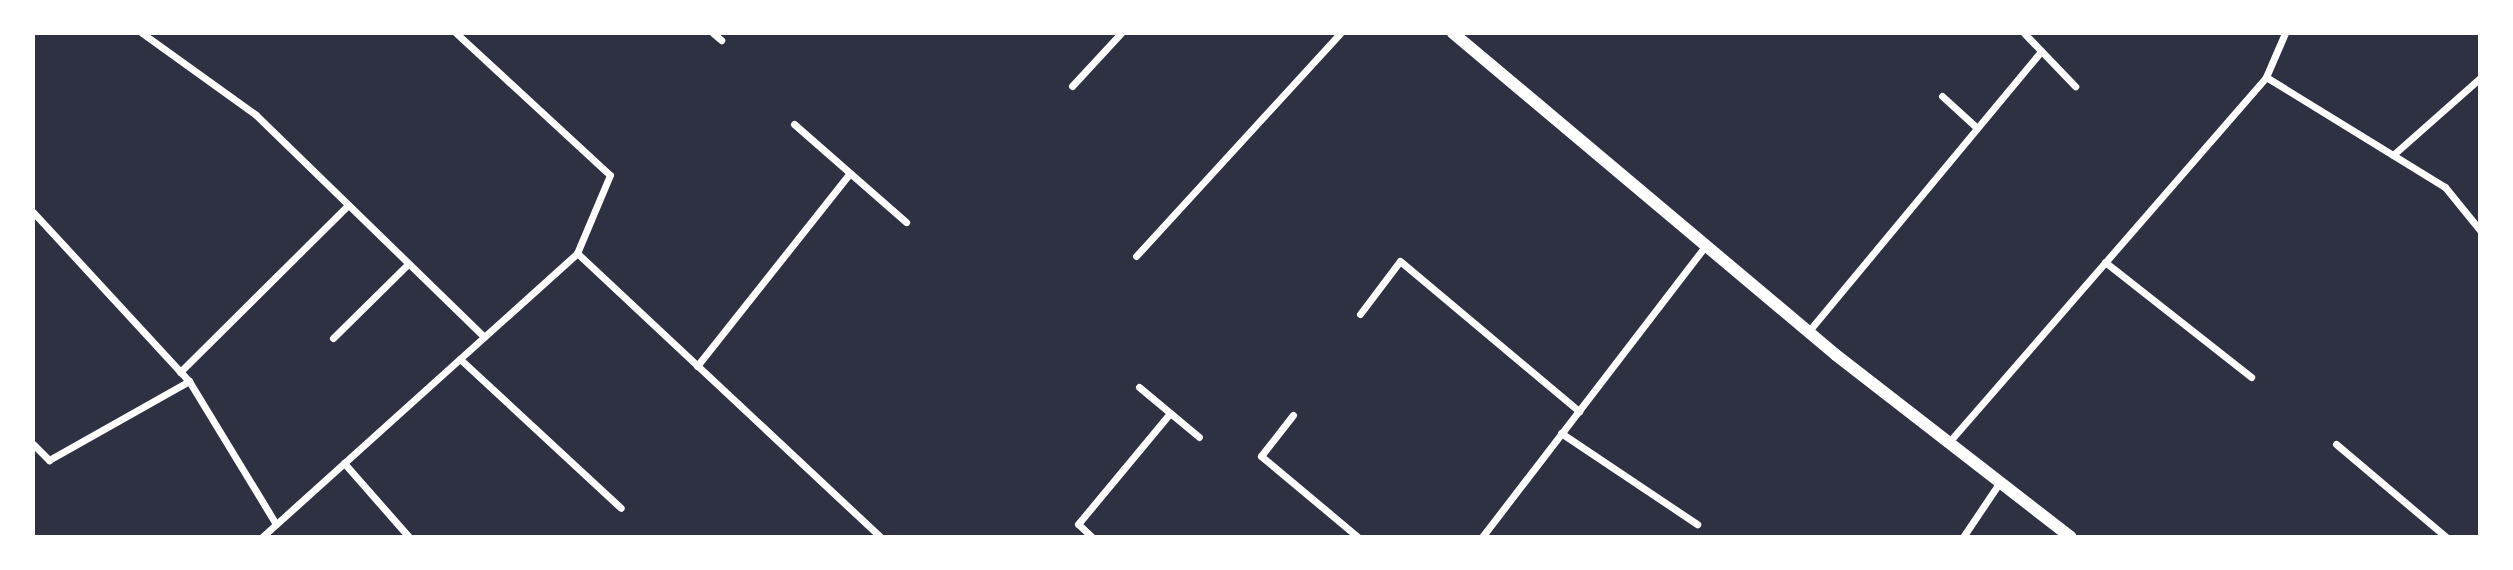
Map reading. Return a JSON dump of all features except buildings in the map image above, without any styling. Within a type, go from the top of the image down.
[{"type":"street","points":[[142,33],[256,115],[484,337]]},
{"type":"street","points":[[262,537],[577,253],[610,175],[456,33]]},
{"type":"street","points":[[713,33],[721,40]]},
{"type":"street","points":[[1072,86],[1121,33]]},
{"type":"street","points":[[1136,256],[1340,33]]},
{"type":"street","points":[[1453,33],[1808,332],[2071,537]]},
{"type":"street","points":[[2024,33],[2075,86]]},
{"type":"street","points":[[1949,442],[2266,77],[2285,33]]},
{"type":"street","points":[[1808,332],[2041,51]]},
{"type":"street","points":[[2266,77],[2445,187],[2480,230]]},
{"type":"street","points":[[2393,155],[2480,78]]},
{"type":"street","points":[[1942,96],[1978,128]]},
{"type":"street","points":[[794,124],[906,222]]},
{"type":"street","points":[[697,366],[850,173]]},
{"type":"street","points":[[180,372],[348,205]]},
{"type":"street","points":[[33,212],[189,381],[276,524]]},
{"type":"street","points":[[1482,537],[1706,245]]},
{"type":"street","points":[[577,253],[880,537]]},
{"type":"street","points":[[1360,314],[1400,261],[1578,411]]},
{"type":"street","points":[[2105,262],[2250,377]]},
{"type":"street","points":[[333,338],[408,264]]},
{"type":"street","points":[[460,359],[621,508]]},
{"type":"street","points":[[33,444],[50,460],[189,381]]},
{"type":"street","points":[[1139,387],[1199,437]]},
{"type":"street","points":[[1092,537],[1078,524],[1170,413]]},
{"type":"street","points":[[1293,415],[1261,456],[1358,537]]},
{"type":"street","points":[[1561,433],[1697,524]]},
{"type":"street","points":[[2336,444],[2446,537]]},
{"type":"street","points":[[344,463],[409,537]]},
{"type":"street","points":[[1963,537],[2000,482]]}]
